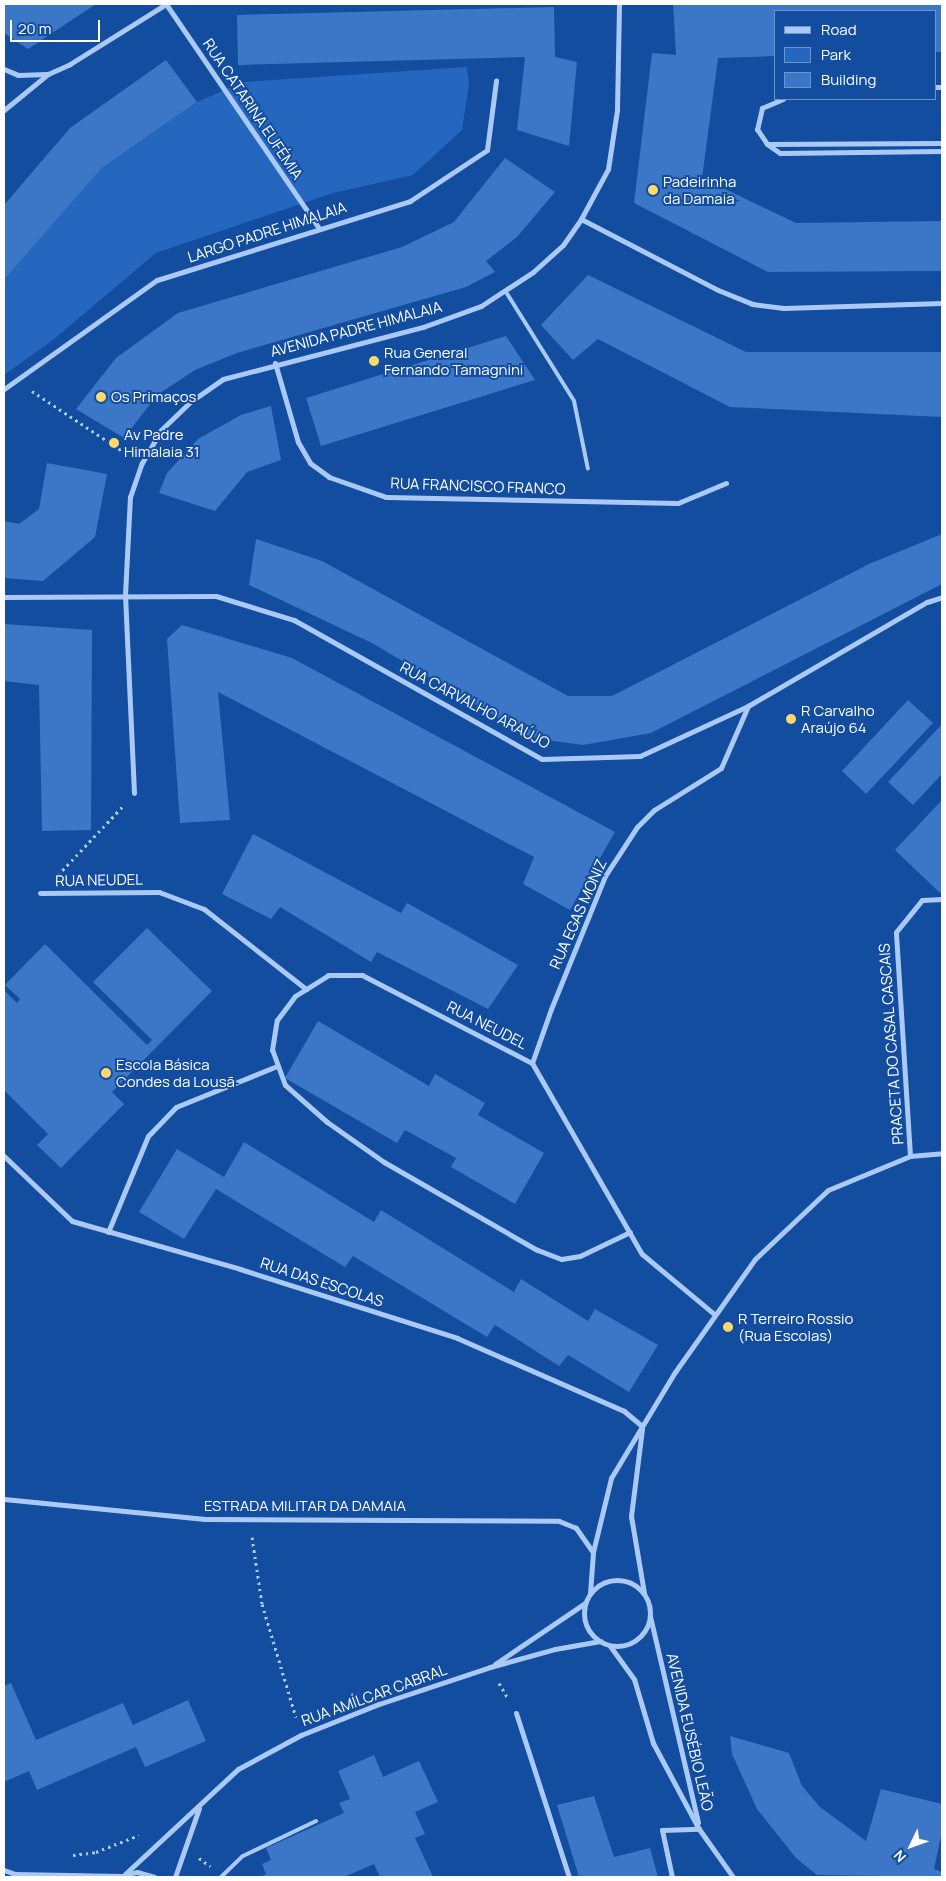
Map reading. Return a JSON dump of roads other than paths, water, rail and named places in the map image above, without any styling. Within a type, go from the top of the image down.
[{"type":"street","points":[[4,110],[48,74],[70,64],[166,4]]},
{"type":"street","name":"RUA CATARINA EUFÉMIA","points":[[166,4],[319,228]]},
{"type":"street","name":"AVENIDA PADRE HIMALAIA","points":[[134,792],[125,594],[130,496],[142,464],[161,430],[190,402],[223,379],[274,363],[423,327],[481,306],[506,292],[563,245],[581,219],[608,169],[617,110],[619,4]]},
{"type":"street","points":[[4,69],[18,75],[48,74]]},
{"type":"street","name":"LARGO PADRE HIMALAIA","points":[[4,389],[157,280],[410,200],[487,150],[496,82]]},
{"type":"street","points":[[781,100],[762,108],[757,129],[767,144],[780,153],[942,151]]},
{"type":"street","points":[[767,144],[942,143]]},
{"type":"street","points":[[581,219],[718,290],[752,304],[784,308],[942,303]]},
{"type":"street","name":"RUA FRANCISCO FRANCO","points":[[274,363],[298,442],[310,463],[329,477],[386,497],[678,503],[726,482]]},
{"type":"street","name":"RUA CARVALHO ARAÚJO","points":[[4,597],[125,594],[216,596],[294,620],[542,759],[640,756],[748,706],[927,602],[942,597]]},
{"type":"street","name":"RUA EGAS MONIZ","points":[[532,1063],[551,1009],[605,876],[637,827],[654,810],[721,768],[748,706]]},
{"type":"street","name":"RUA NEUDEL","points":[[40,893],[159,892],[204,909],[306,989]]},
{"type":"street","name":"PRACETA DO CASAL CASCAIS","points":[[910,1156],[896,932],[922,900],[942,899]]},
{"type":"street","name":"RUA NEUDEL","points":[[630,1232],[580,1256],[561,1259],[537,1250],[384,1162],[327,1122],[284,1085],[272,1050],[277,1020],[295,996],[328,975],[362,975],[532,1063],[630,1232],[642,1254],[714,1314]]},
{"type":"street","points":[[108,1232],[148,1136],[176,1107],[277,1066]]},
{"type":"street","points":[[590,1593],[593,1552],[611,1478],[714,1314],[754,1259],[828,1190],[910,1156],[942,1153]]},
{"type":"street","name":"RUA DAS ESCOLAS","points":[[4,1156],[72,1222],[240,1268],[457,1338],[624,1411],[642,1426]]},
{"type":"street","points":[[642,1426],[631,1516],[644,1595],[650,1616],[641,1636],[632,1643],[610,1646],[600,1641],[586,1625],[585,1603],[590,1593],[598,1585],[618,1580],[637,1587],[644,1595]]},
{"type":"street","name":"ESTRADA MILITAR DA DAMAIA","points":[[4,1499],[205,1519],[249,1517],[559,1522],[576,1528],[593,1552]]},
{"type":"street","name":"RUA AMÍLCAR CABRAL","points":[[490,1667],[585,1603]]},
{"type":"street","name":"AVENIDA EUSÉBIO LEÃO","points":[[650,1616],[699,1829]]},
{"type":"street","name":"RUA AMÍLCAR CABRAL","points":[[122,1876],[238,1770],[301,1735],[379,1704],[490,1667],[555,1649],[600,1641]]},
{"type":"street","name":"AVENIDA EUSÉBIO LEÃO","points":[[610,1646],[634,1679],[653,1743],[699,1829]]},
{"type":"street","points":[[516,1713],[569,1877]]},
{"type":"street","name":"RUA AMÍLCAR CABRAL","points":[[175,1877],[199,1807]]},
{"type":"street","points":[[672,1877],[662,1830],[699,1829],[733,1877]]},
{"type":"street","points":[[4,1870],[18,1876],[122,1876],[137,1872],[154,1877]]},
{"type":"lane","points":[[506,292],[574,401],[588,469]]},
{"type":"lane","points":[[221,1877],[243,1856],[316,1820]]},
{"type":"place","name":"Padeirinha da Damaia","points":[[653,190]]},
{"type":"place","name":"Rua General Fernando Tamagnini","points":[[374,361]]},
{"type":"place","name":"Os Primaços","points":[[101,397]]},
{"type":"place","name":"Av Padre Himalaia 31","points":[[114,443]]},
{"type":"place","name":"R Carvalho Araújo 64","points":[[791,719]]},
{"type":"place","name":"Escola Básica Condes da Lousã","points":[[106,1073]]},
{"type":"place","name":"R Terreiro Rossio (Rua Escolas)","points":[[728,1327]]}]
